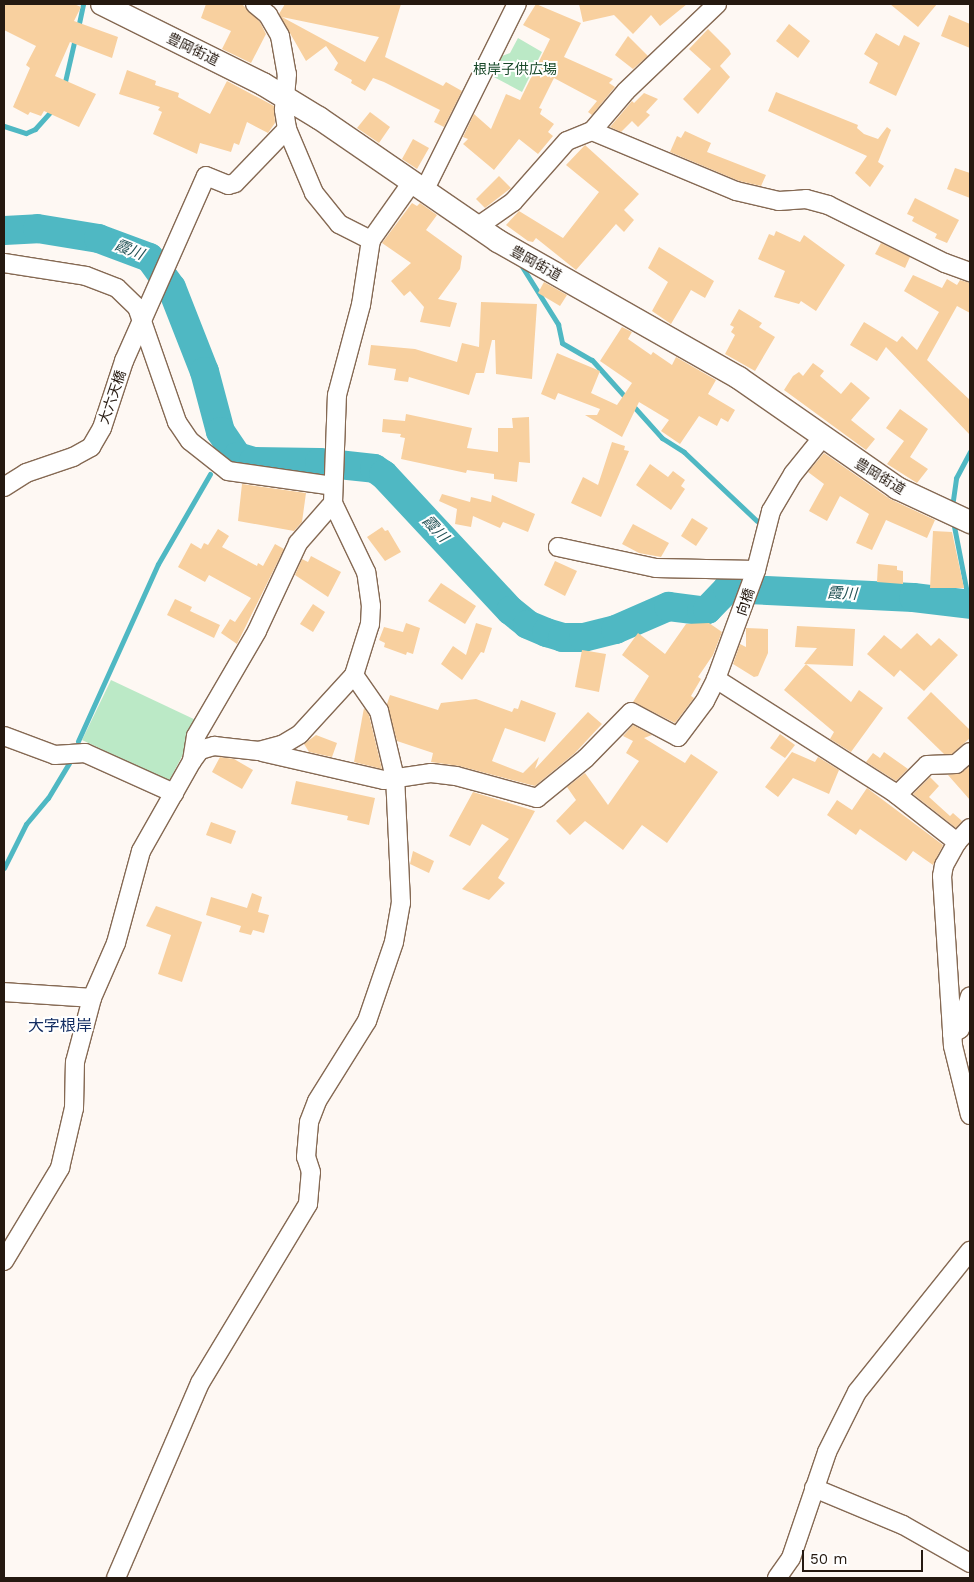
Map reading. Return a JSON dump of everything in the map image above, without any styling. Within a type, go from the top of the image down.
[{"type":"main road","name":"豊岡街道","points":[[102,4],[288,98],[477,227],[740,378],[822,438],[897,488],[970,522]]},
{"type":"street","points":[[259,752],[282,745],[300,734],[354,675],[370,624],[370,589],[366,572],[333,504],[335,431],[337,396],[361,305],[371,240],[418,187],[517,4]]},
{"type":"street","points":[[477,227],[513,202],[567,141],[592,131],[626,90],[717,4]]},
{"type":"street","points":[[266,7],[280,36],[287,74],[288,98],[284,110],[287,129],[314,193],[339,224],[371,240]]},
{"type":"street","name":"大六天橋","points":[[4,487],[26,473],[73,458],[91,448],[102,428],[114,388],[168,258],[206,176],[228,185],[235,183],[287,129]]},
{"type":"street","points":[[592,131],[736,191],[779,201],[806,199],[828,205],[945,263],[970,272]]},
{"type":"street","points":[[4,263],[86,276],[117,288],[137,307],[143,319],[178,422],[190,442],[228,471],[333,483]]},
{"type":"street","name":"向橋","points":[[395,778],[431,773],[456,776],[537,798],[586,758],[631,712],[678,737],[705,701],[716,680],[755,574],[771,511],[793,474],[822,438]]},
{"type":"street","points":[[192,761],[196,736],[256,631],[298,543],[333,504]]},
{"type":"street","points":[[558,547],[656,568],[755,574]]},
{"type":"street","points":[[116,1578],[200,1383],[308,1204],[311,1172],[306,1157],[309,1122],[317,1101],[367,1021],[394,942],[401,903],[395,778],[379,711],[354,675]]},
{"type":"street","points":[[716,680],[897,795],[957,842]]},
{"type":"street","points":[[4,736],[55,755],[85,753],[174,793]]},
{"type":"street","points":[[4,1261],[60,1168],[74,1108],[75,1062],[92,998],[116,944],[141,850],[200,750],[214,746],[259,752],[384,780],[395,778]]},
{"type":"street","points":[[897,795],[927,765],[956,764],[970,752]]},
{"type":"street","points":[[970,828],[957,842],[942,876],[952,1034],[970,1115]]},
{"type":"street","points":[[4,992],[92,998]]},
{"type":"street","points":[[952,1034],[960,1029],[970,996]]},
{"type":"street","points":[[777,1578],[791,1558],[827,1452],[857,1392],[970,1251]]},
{"type":"street","points":[[814,1488],[903,1525],[970,1563]]},
{"type":"green space","name":"根岸子供広場","points":[[518,38],[542,52],[522,92],[492,76],[502,56],[510,53]]},
{"type":"green space","points":[[111,680],[200,722],[169,781],[82,740]]},
{"type":"building","points":[[4,4],[74,4],[81,7],[74,21],[118,37],[112,58],[70,42],[55,76],[96,94],[79,127],[44,111],[41,116],[30,112],[28,115],[13,107],[30,68],[26,65],[36,46],[4,30]]},
{"type":"building","points":[[206,4],[242,4],[260,22],[266,34],[251,63],[222,49],[231,31],[201,18]]},
{"type":"building","points":[[285,4],[401,4],[385,57],[443,86],[446,82],[462,91],[444,127],[434,122],[440,110],[384,82],[373,78],[365,91],[351,83],[352,80],[334,70],[338,63],[326,46],[306,61],[279,14]],"holes":[[[282,17],[379,37],[365,62]]]},
{"type":"building","points":[[536,4],[581,23],[564,57],[613,79],[609,83],[615,87],[592,115],[588,112],[597,101],[554,78],[539,108],[542,109],[540,114],[554,124],[548,132],[553,136],[538,154],[519,139],[494,170],[463,144],[468,139],[463,137],[474,114],[491,129],[506,94],[520,100],[550,39],[523,25]]},
{"type":"building","points":[[579,4],[687,4],[660,26],[651,15],[633,34],[614,15],[583,22]]},
{"type":"building","points":[[890,4],[937,4],[918,27]]},
{"type":"building","points":[[949,15],[970,24],[970,48],[941,36]]},
{"type":"building","points":[[789,24],[810,41],[798,58],[776,41]]},
{"type":"building","points":[[708,29],[731,54],[720,66],[730,77],[698,114],[683,99],[711,69],[689,49]]},
{"type":"building","points":[[876,33],[899,46],[904,35],[920,43],[896,96],[869,83],[878,63],[864,54]]},
{"type":"building","points":[[628,36],[648,56],[633,69],[615,55]]},
{"type":"building","points":[[127,70],[156,81],[155,85],[179,93],[178,97],[210,114],[227,81],[274,106],[275,123],[268,133],[247,122],[239,145],[234,143],[231,152],[200,143],[197,154],[153,134],[162,112],[158,110],[160,107],[119,94]]},
{"type":"building","points":[[776,92],[858,125],[857,128],[864,134],[878,139],[887,127],[891,130],[878,162],[884,166],[870,187],[855,173],[867,156],[768,111]]},
{"type":"building","points":[[644,93],[658,99],[646,112],[650,115],[638,127],[632,121],[621,132],[610,127],[632,101],[634,103]]},
{"type":"building","points":[[370,112],[390,127],[379,143],[357,128]]},
{"type":"building","points":[[685,131],[711,143],[707,152],[766,175],[761,186],[739,181],[670,152],[677,136],[681,138]]},
{"type":"building","points":[[413,139],[429,148],[417,169],[402,159]]},
{"type":"building","points":[[585,145],[639,194],[624,210],[634,220],[624,232],[616,224],[576,270],[536,238],[533,242],[528,241],[506,225],[519,211],[563,238],[599,192],[566,165]]},
{"type":"building","points":[[955,168],[970,173],[970,198],[947,189]]},
{"type":"building","points":[[499,176],[511,188],[485,208],[476,199]]},
{"type":"building","points":[[915,198],[959,220],[947,243],[935,238],[937,234],[912,221],[914,217],[907,214]]},
{"type":"building","points":[[412,203],[417,206],[420,203],[437,215],[426,230],[462,256],[460,269],[438,299],[457,303],[450,327],[420,322],[424,307],[410,291],[404,296],[391,281],[411,263],[382,243]]},
{"type":"building","points":[[776,231],[800,242],[804,235],[845,265],[816,311],[801,301],[799,304],[774,297],[785,271],[758,259],[769,234],[774,236]]},
{"type":"building","points":[[881,243],[910,257],[905,268],[875,254]]},
{"type":"building","points":[[659,247],[714,281],[705,298],[691,290],[671,324],[652,311],[668,282],[648,268]]},
{"type":"building","points":[[913,275],[942,288],[947,279],[957,285],[960,280],[970,283],[970,313],[957,306],[927,360],[970,400],[970,435],[886,347],[877,361],[850,345],[864,322],[897,342],[902,336],[917,350],[939,312],[904,291]]},
{"type":"building","points":[[544,282],[567,295],[560,306],[538,293]]},
{"type":"building","points":[[481,302],[537,304],[532,379],[496,374],[495,340],[492,340],[484,373],[476,373],[469,395],[409,377],[408,382],[394,380],[396,369],[368,365],[371,345],[415,349],[457,362],[462,343],[479,347]]},
{"type":"building","points":[[739,309],[762,323],[759,327],[775,337],[755,371],[725,354],[735,335],[731,332],[734,327],[730,325]]},
{"type":"building","points":[[622,327],[632,332],[628,339],[651,355],[653,352],[672,365],[676,357],[716,380],[708,394],[735,410],[728,422],[721,418],[717,426],[699,416],[680,444],[661,431],[669,420],[639,402],[622,437],[585,415],[597,415],[600,409],[558,393],[555,400],[541,394],[557,353],[600,371],[591,393],[617,405],[632,383],[600,361]]},
{"type":"building","points":[[813,363],[824,371],[820,376],[841,394],[851,382],[870,398],[851,420],[875,439],[866,450],[784,390],[793,376],[799,372],[803,376]]},
{"type":"building","points":[[900,409],[928,429],[910,457],[928,469],[917,483],[887,464],[904,441],[886,428]]},
{"type":"building","points":[[406,414],[472,428],[467,448],[498,452],[498,428],[513,428],[512,418],[529,417],[530,463],[519,462],[517,482],[494,479],[494,474],[467,470],[466,473],[401,459],[405,438],[400,437],[401,434],[382,432],[383,419],[405,421]]},
{"type":"building","points":[[612,442],[625,446],[624,450],[629,451],[601,517],[571,503],[583,477],[598,485]]},
{"type":"building","points":[[824,453],[890,499],[935,520],[927,538],[886,520],[872,550],[856,543],[869,514],[840,496],[827,521],[809,511],[824,484],[808,472]]},
{"type":"building","points":[[650,464],[668,477],[673,471],[685,480],[681,486],[685,489],[671,510],[636,485]]},
{"type":"building","points":[[242,484],[306,493],[302,522],[294,531],[238,521]]},
{"type":"building","points":[[442,494],[470,502],[471,497],[491,502],[492,495],[535,514],[528,532],[503,522],[500,528],[473,516],[471,527],[455,524],[457,509],[439,501]]},
{"type":"building","points":[[692,518],[708,528],[696,546],[681,536]]},
{"type":"building","points":[[633,524],[669,543],[661,557],[639,553],[622,544]]},
{"type":"building","points":[[382,527],[385,531],[388,530],[401,552],[385,561],[367,537]]},
{"type":"building","points":[[218,529],[229,536],[222,547],[257,566],[258,563],[263,566],[275,544],[284,549],[237,644],[221,633],[230,619],[235,622],[251,598],[209,575],[205,582],[178,567],[191,543],[201,549],[204,543],[208,545]]},
{"type":"building","points":[[933,531],[952,532],[964,588],[930,588]]},
{"type":"building","points":[[311,556],[341,572],[328,597],[295,575],[302,559],[308,562]]},
{"type":"building","points":[[555,561],[577,571],[565,596],[544,585]]},
{"type":"building","points":[[878,564],[897,566],[897,570],[903,571],[903,584],[877,582]]},
{"type":"building","points":[[441,583],[476,606],[465,624],[428,601]]},
{"type":"building","points":[[175,599],[192,607],[190,611],[220,625],[214,638],[167,615]]},
{"type":"building","points":[[313,604],[325,612],[313,632],[300,624]]},
{"type":"building","points":[[406,623],[420,628],[413,654],[407,652],[406,655],[384,647],[385,643],[379,640],[384,627],[403,632]]},
{"type":"building","points":[[476,623],[492,628],[484,653],[481,652],[462,680],[441,664],[453,646],[466,655]]},
{"type":"building","points":[[709,623],[722,632],[713,655],[698,677],[701,679],[691,696],[694,698],[675,723],[633,702],[649,676],[622,655],[638,633],[665,654],[686,624]]},
{"type":"building","points":[[797,626],[855,629],[853,666],[804,664],[817,648],[795,647]]},
{"type":"building","points":[[746,628],[768,629],[768,653],[758,676],[754,677],[733,664],[740,644],[746,647]]},
{"type":"building","points":[[917,633],[931,646],[939,638],[958,655],[924,691],[900,670],[894,677],[867,654],[884,635],[901,649]]},
{"type":"building","points":[[582,650],[606,654],[599,692],[575,687]]},
{"type":"building","points":[[806,664],[851,702],[859,690],[883,708],[851,752],[830,739],[834,732],[784,690]]},
{"type":"building","points":[[931,692],[970,730],[970,738],[952,754],[944,754],[907,718]]},
{"type":"building","points":[[390,695],[438,710],[441,703],[476,699],[512,712],[514,708],[518,709],[521,700],[556,713],[545,742],[505,728],[492,761],[523,773],[539,757],[535,769],[588,712],[602,724],[575,753],[535,786],[459,766],[431,762],[433,753],[397,741],[387,704]]},
{"type":"building","points":[[364,708],[369,715],[382,769],[354,762]]},
{"type":"building","points":[[633,725],[652,735],[644,738],[685,763],[691,754],[718,772],[667,843],[642,825],[623,850],[585,821],[570,835],[556,821],[576,800],[567,787],[585,773],[608,805],[639,761],[626,753],[633,741],[623,736]]},
{"type":"building","points":[[780,734],[795,745],[785,758],[770,748]]},
{"type":"building","points":[[316,735],[337,743],[332,757],[309,752],[304,744]]},
{"type":"building","points":[[792,752],[815,762],[818,757],[839,770],[829,794],[793,778],[778,797],[765,787]]},
{"type":"building","points":[[884,752],[908,769],[896,781],[866,762],[873,753],[880,758]]},
{"type":"building","points":[[220,757],[234,759],[253,770],[242,789],[212,772]]},
{"type":"building","points":[[970,766],[970,800],[948,775],[962,772]]},
{"type":"building","points":[[930,777],[939,786],[929,797],[950,816],[953,813],[962,821],[956,828],[913,794]]},
{"type":"building","points":[[296,781],[375,798],[369,825],[347,820],[348,816],[291,804]]},
{"type":"building","points":[[867,788],[943,845],[933,865],[913,851],[906,861],[860,829],[856,835],[827,815],[837,800],[852,810]]},
{"type":"building","points":[[473,792],[535,811],[498,878],[505,883],[489,900],[462,889],[509,839],[482,824],[470,846],[449,836]]},
{"type":"building","points":[[211,822],[236,831],[231,844],[206,835]]},
{"type":"building","points":[[413,851],[434,861],[429,873],[410,864]]},
{"type":"building","points":[[252,893],[262,897],[258,912],[269,915],[264,933],[253,930],[251,935],[239,932],[241,926],[206,915],[211,897],[247,908]]},
{"type":"building","points":[[156,906],[202,922],[182,982],[158,974],[171,935],[146,926]]},
{"type":"waterway","points":[[78,28],[83,4]]},
{"type":"waterway","points":[[64,86],[75,38]]},
{"type":"waterway","points":[[4,126],[26,133],[35,129],[53,109]]},
{"type":"waterway","name":"霞川","points":[[4,230],[37,228],[98,238],[149,257],[171,287],[204,371],[220,431],[237,456],[253,461],[319,462],[374,468],[383,474],[510,610],[527,624],[546,632],[562,637],[583,637],[615,629],[668,606],[707,609],[727,588],[913,597],[970,604]]},
{"type":"waterway","points":[[521,265],[558,324],[562,343],[592,360],[662,438],[684,452],[757,521]]},
{"type":"waterway","name":"霞川","points":[[224,450],[228,443]]},
{"type":"waterway","points":[[952,507],[956,478],[970,452]]},
{"type":"waterway","points":[[78,741],[158,564],[210,474]]},
{"type":"waterway","points":[[953,521],[969,603]]},
{"type":"waterway","points":[[4,868],[26,824],[48,798],[69,763]]},
{"type":"district","name":"大字根岸","points":[[60,1026]]}]
